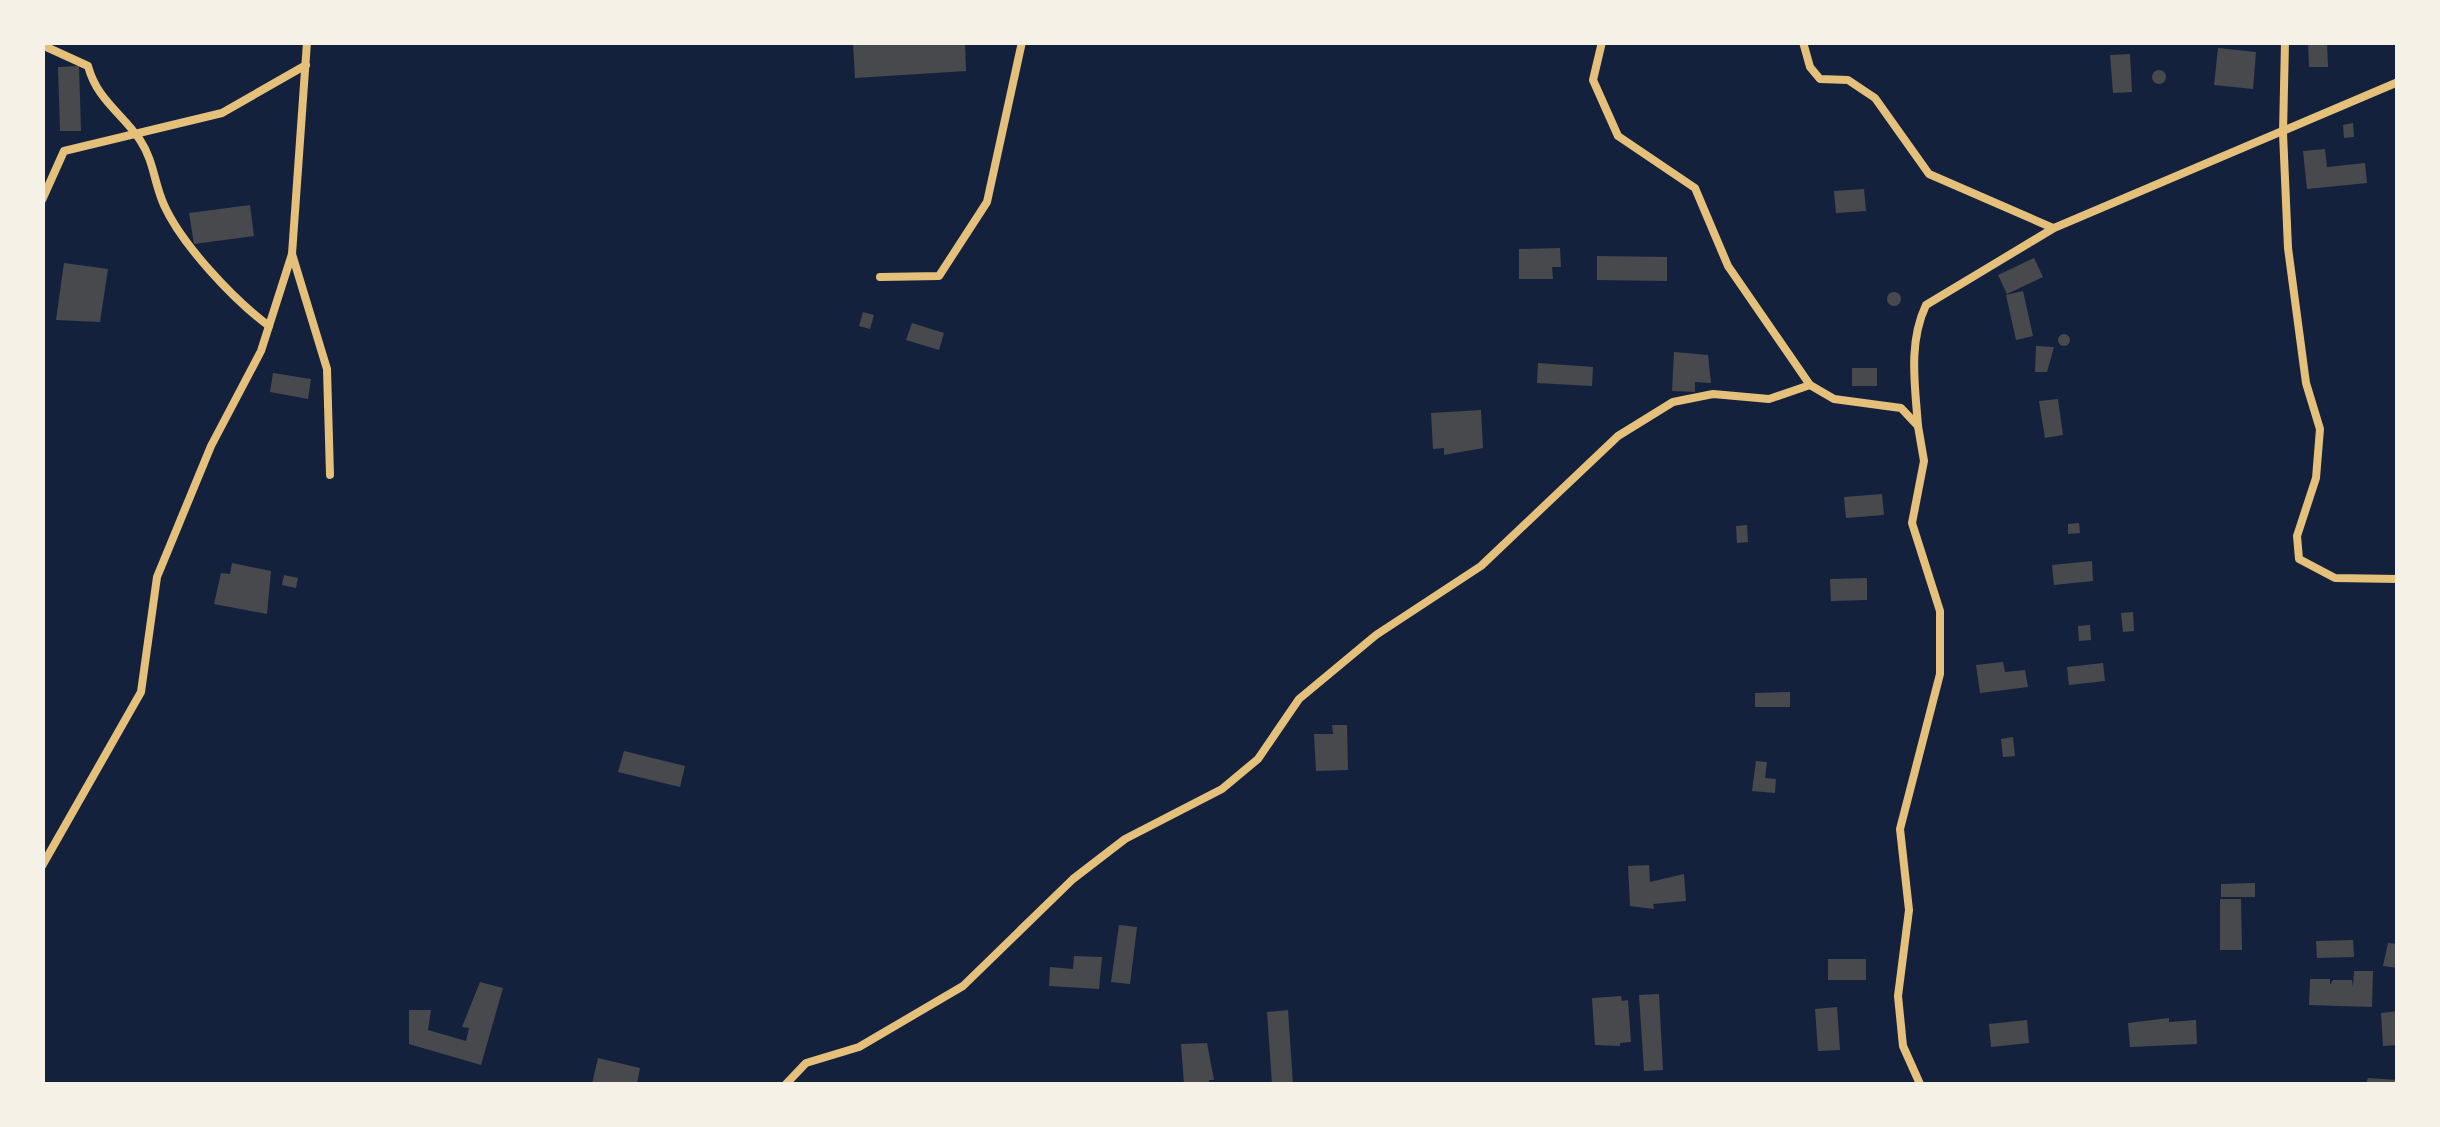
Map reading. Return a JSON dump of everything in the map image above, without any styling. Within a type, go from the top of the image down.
[{"type":"street","points":[[42,866],[141,692],[157,577],[212,446],[261,351],[292,254],[307,42]]},
{"type":"street","points":[[880,277],[940,276],[987,202],[1022,42]]},
{"type":"street","points":[[1602,42],[1594,80],[1618,136],[1695,188],[1728,266],[1810,385],[1834,398],[1901,408],[1918,426]]},
{"type":"street","points":[[1803,42],[1810,66],[1820,80],[1848,80],[1875,98],[1929,174],[2054,228]]},
{"type":"street","points":[[2286,42],[2282,133],[2288,248],[2306,383],[2320,429],[2316,478],[2297,536],[2299,559],[2335,578],[2398,579]]},
{"type":"street","points":[[42,45],[88,66],[94,88],[138,136],[151,157],[163,204],[186,242],[246,308],[269,326]]},
{"type":"street","points":[[42,200],[64,151],[222,113],[306,65]]},
{"type":"street","points":[[1920,1084],[1903,1046],[1898,996],[1909,910],[1900,829],[1940,674],[1940,611],[1912,523],[1924,462],[1914,359],[1917,324],[1926,306],[2054,228],[2398,82]]},
{"type":"street","points":[[292,254],[327,369],[330,475]]},
{"type":"street","points":[[786,1084],[806,1063],[859,1047],[964,986],[1073,879],[1125,838],[1222,789],[1258,759],[1299,698],[1376,635],[1481,566],[1618,436],[1674,402],[1713,394],[1769,399],[1810,385]]},
{"type":"building","points":[[853,42],[965,42],[966,71],[855,78]]},
{"type":"building","points":[[2308,42],[2327,42],[2328,67],[2309,67]]},
{"type":"building","points":[[2218,48],[2256,52],[2253,89],[2214,85]]},
{"type":"building","points":[[2130,54],[2132,92],[2113,93],[2110,55]]},
{"type":"building","points":[[79,66],[81,131],[60,131],[58,67]]},
{"type":"building","points":[[2159,70],[2166,77],[2159,84],[2152,77]]},
{"type":"building","points":[[2353,123],[2354,137],[2344,138],[2343,125]]},
{"type":"building","points":[[2325,149],[2327,167],[2365,163],[2367,183],[2307,189],[2303,151]]},
{"type":"building","points":[[1864,189],[1866,211],[1836,213],[1834,191]]},
{"type":"building","points":[[250,205],[254,236],[194,244],[189,213]]},
{"type":"building","points":[[1560,248],[1561,267],[1552,267],[1553,279],[1519,279],[1519,249]]},
{"type":"building","points":[[1597,256],[1667,257],[1667,281],[1597,280]]},
{"type":"building","points":[[2034,258],[2043,277],[2007,294],[1998,275]]},
{"type":"building","points":[[64,263],[108,269],[100,322],[56,320]]},
{"type":"building","points":[[2023,291],[2033,336],[2016,340],[2006,295]]},
{"type":"building","points":[[1894,292],[1901,299],[1894,306],[1887,299]]},
{"type":"building","points":[[863,312],[874,315],[870,329],[859,326]]},
{"type":"building","points":[[912,323],[944,333],[939,350],[906,340]]},
{"type":"building","points":[[2059,335],[2069,335],[2069,345],[2059,345]]},
{"type":"building","points":[[2036,346],[2054,347],[2047,372],[2035,372]]},
{"type":"building","points":[[1674,352],[1708,355],[1711,383],[1695,382],[1695,392],[1672,391]]},
{"type":"building","points":[[1538,363],[1593,367],[1592,386],[1537,383]]},
{"type":"building","points":[[1852,368],[1877,368],[1877,386],[1852,386]]},
{"type":"building","points":[[273,373],[311,379],[308,399],[270,392]]},
{"type":"building","points":[[2058,399],[2063,435],[2045,438],[2039,401]]},
{"type":"building","points":[[1481,410],[1483,448],[1444,455],[1444,448],[1433,449],[1431,413]]},
{"type":"building","points":[[1882,494],[1884,515],[1846,518],[1844,497]]},
{"type":"building","points":[[2079,523],[2080,533],[2068,534],[2068,524]]},
{"type":"building","points":[[1747,525],[1748,542],[1737,543],[1736,526]]},
{"type":"building","points":[[2092,561],[2093,581],[2054,585],[2052,565]]},
{"type":"building","points":[[232,563],[271,571],[267,614],[214,604],[221,573],[230,574]]},
{"type":"building","points":[[284,575],[298,578],[296,588],[282,585]]},
{"type":"building","points":[[1867,578],[1867,600],[1831,601],[1830,579]]},
{"type":"building","points":[[2133,612],[2134,631],[2123,632],[2121,613]]},
{"type":"building","points":[[2090,625],[2091,640],[2079,641],[2078,626]]},
{"type":"building","points":[[2003,662],[2005,672],[2025,670],[2028,687],[1980,693],[1976,665]]},
{"type":"building","points":[[2103,663],[2105,681],[2069,685],[2067,667]]},
{"type":"building","points":[[1790,692],[1790,707],[1755,707],[1755,693]]},
{"type":"building","points":[[1332,725],[1347,725],[1348,770],[1316,771],[1314,734],[1333,734]]},
{"type":"building","points":[[2013,737],[2015,756],[2003,757],[2001,739]]},
{"type":"building","points":[[624,751],[685,766],[680,787],[618,772]]},
{"type":"building","points":[[1756,761],[1767,762],[1765,778],[1776,779],[1775,793],[1752,791]]},
{"type":"building","points":[[1649,865],[1650,882],[1684,874],[1686,901],[1653,904],[1654,909],[1630,906],[1628,866]]},
{"type":"building","points":[[2255,883],[2255,897],[2221,897],[2221,884]]},
{"type":"building","points":[[2220,899],[2241,899],[2242,950],[2220,950]]},
{"type":"building","points":[[1119,925],[1137,927],[1130,984],[1111,982]]},
{"type":"building","points":[[2353,940],[2354,957],[2317,958],[2316,941]]},
{"type":"building","points":[[2388,943],[2398,944],[2398,968],[2383,966]]},
{"type":"building","points":[[1074,956],[1102,957],[1099,989],[1049,986],[1050,967],[1073,969]]},
{"type":"building","points":[[1828,959],[1866,959],[1866,980],[1828,980]]},
{"type":"building","points":[[2354,971],[2373,971],[2372,1007],[2309,1005],[2310,979],[2330,979],[2330,985],[2333,980],[2352,980],[2353,987]]},
{"type":"building","points":[[480,982],[503,988],[481,1065],[409,1044],[409,1010],[431,1010],[428,1030],[466,1041],[469,1028],[462,1027]]},
{"type":"building","points":[[1659,994],[1663,1070],[1644,1071],[1639,995]]},
{"type":"building","points":[[1621,996],[1622,1001],[1628,1000],[1631,1042],[1620,1046],[1595,1045],[1592,998]]},
{"type":"building","points":[[1837,1007],[1840,1050],[1818,1051],[1815,1009]]},
{"type":"building","points":[[1288,1010],[1293,1084],[1272,1084],[1267,1012]]},
{"type":"building","points":[[2398,1011],[2398,1045],[2383,1046],[2381,1013]]},
{"type":"building","points":[[2169,1018],[2169,1022],[2196,1020],[2197,1044],[2130,1047],[2128,1023]]},
{"type":"building","points":[[2027,1020],[2029,1043],[1991,1047],[1989,1024]]},
{"type":"building","points":[[1207,1043],[1214,1080],[1209,1080],[1209,1084],[1184,1084],[1181,1044]]},
{"type":"building","points":[[598,1058],[640,1068],[637,1084],[592,1084]]},
{"type":"building","points":[[2368,1078],[2398,1080],[2398,1084],[2366,1084]]}]
